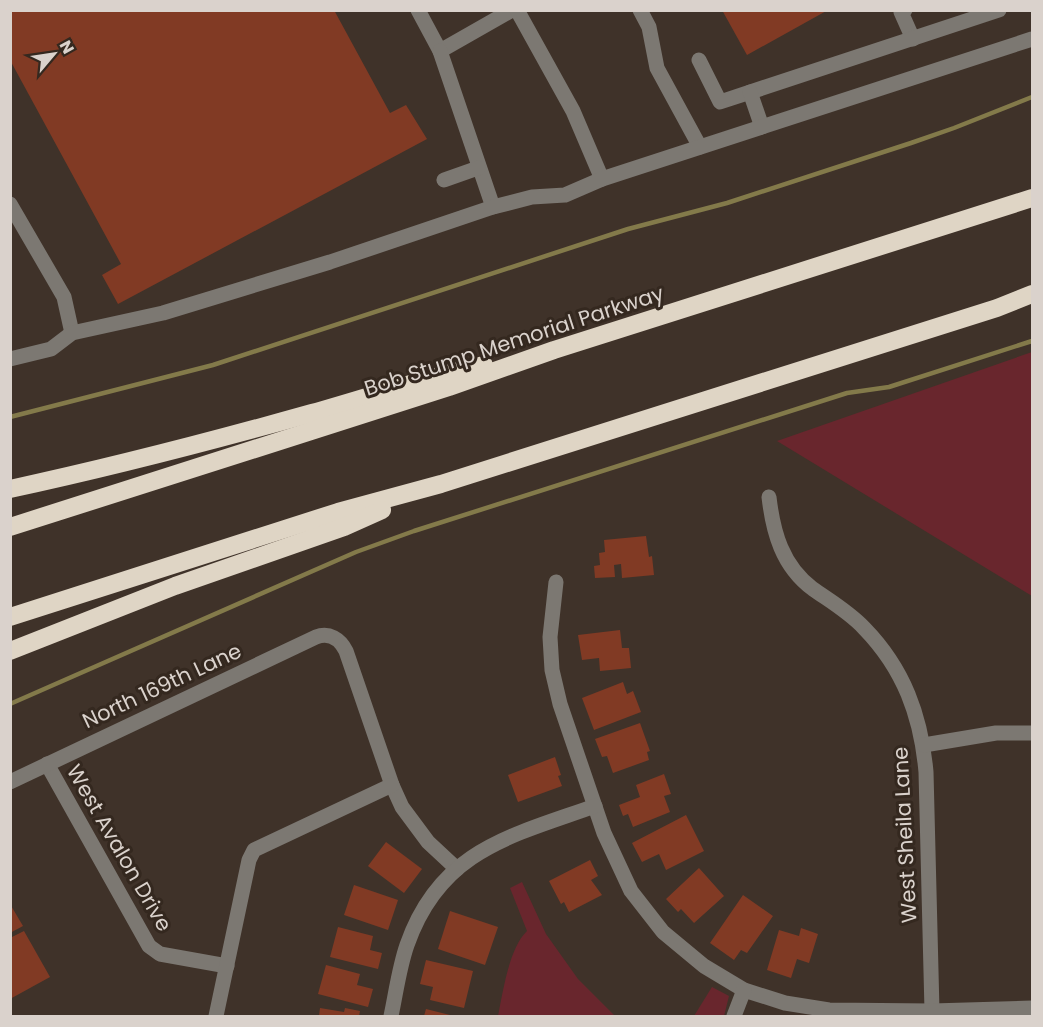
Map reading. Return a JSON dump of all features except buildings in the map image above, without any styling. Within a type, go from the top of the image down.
[{"type":"highway","name":"Bob Stump Memorial Parkway","points":[[10,527],[1032,198]]},
{"type":"highway","points":[[10,617],[338,512],[430,488],[997,308],[1032,294]]},
{"type":"highway","points":[[997,308],[1032,301]]},
{"type":"highway","points":[[10,489],[250,430],[442,374],[554,350]]},
{"type":"highway","points":[[10,651],[164,590],[344,527],[430,488]]},
{"type":"street","points":[[418,10],[440,51],[493,207]]},
{"type":"street","points":[[440,51],[512,10]]},
{"type":"street","points":[[517,10],[573,111],[602,179]]},
{"type":"street","points":[[640,10],[649,27],[657,68],[700,147]]},
{"type":"street","points":[[905,10],[901,12],[913,39]]},
{"type":"street","points":[[699,60],[720,102],[999,10]]},
{"type":"street","points":[[10,359],[51,349],[72,333],[163,313],[330,262],[493,207],[532,196],[565,195],[602,179],[1032,39]]},
{"type":"street","points":[[750,92],[762,127]]},
{"type":"street","points":[[444,180],[478,168]]},
{"type":"street","points":[[10,204],[64,297],[72,333]]},
{"type":"street","name":"West Sheila Lane","points":[[769,496],[772,526],[782,552],[794,571],[810,587],[864,627],[886,654],[903,681],[916,712],[924,746],[928,811],[933,1011]]},
{"type":"street","points":[[556,582],[550,637],[552,670],[560,704],[604,833],[631,891],[663,932],[704,966],[744,990],[785,1003],[829,1010],[933,1011],[1032,1008]]},
{"type":"street","name":"North 169th Lane","points":[[10,782],[316,637],[327,635],[338,640],[346,651],[392,785]]},
{"type":"street","points":[[924,746],[996,733],[1032,733]]},
{"type":"street","name":"West Avalon Drive","points":[[47,764],[149,946],[160,954],[226,966]]},
{"type":"street","points":[[216,1017],[249,860],[254,850],[392,785],[413,824],[428,842],[457,869]]},
{"type":"street","points":[[391,1017],[407,945],[441,886],[457,869],[470,857],[499,841],[595,806]]},
{"type":"street","points":[[734,1017],[744,990]]},
{"type":"shaded area","points":[[1032,352],[1032,596],[777,441]]},
{"type":"shaded area","points":[[522,882],[546,934],[578,979],[615,1016],[498,1016],[511,959],[527,931],[510,888]]},
{"type":"shaded area","points":[[712,987],[729,996],[724,1016],[694,1016]]},
{"type":"waterway","points":[[10,417],[213,365],[628,229],[727,203],[911,143],[1032,97]]},
{"type":"waterway","points":[[10,704],[356,552],[414,531],[847,393],[889,387],[1032,341]]}]
